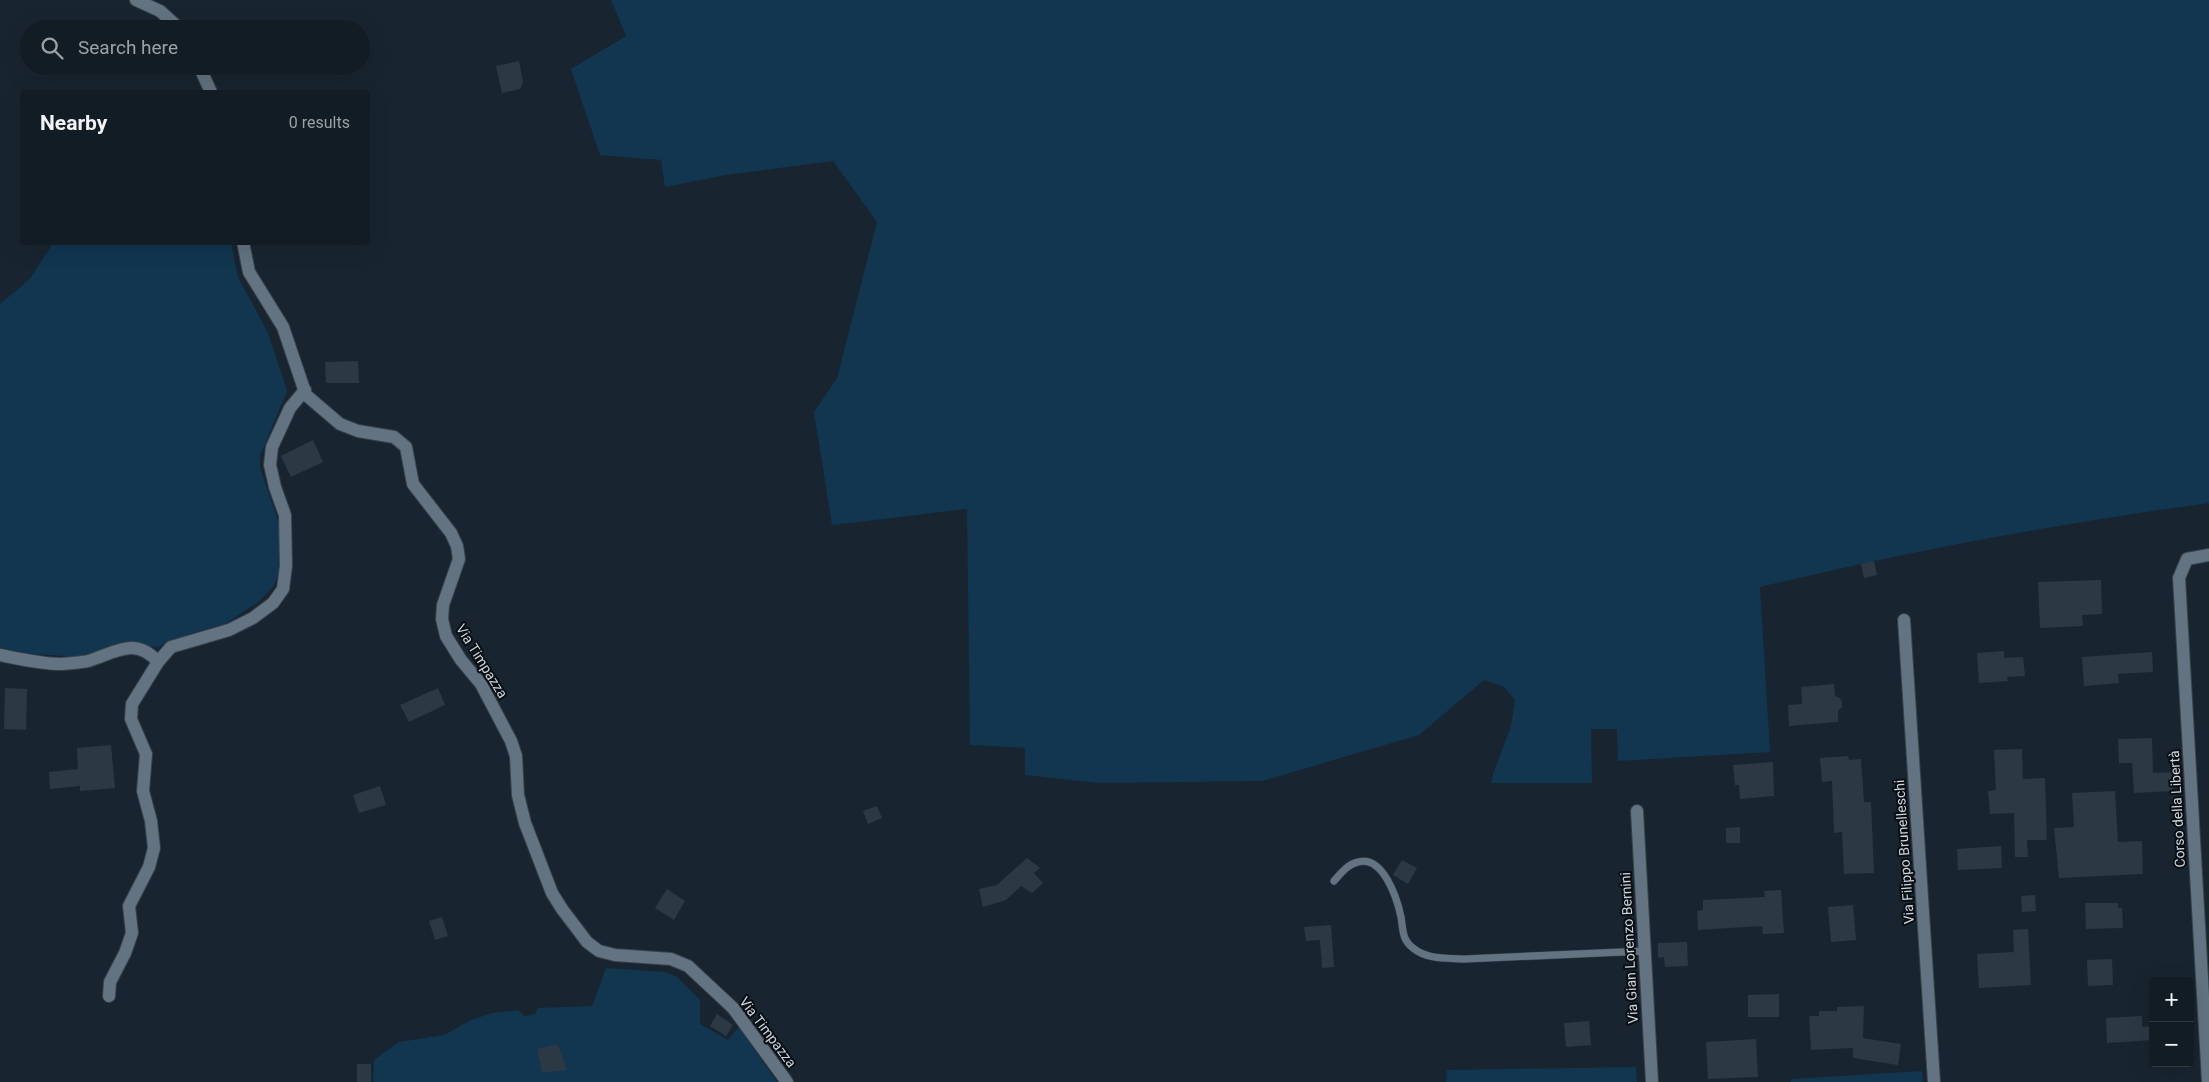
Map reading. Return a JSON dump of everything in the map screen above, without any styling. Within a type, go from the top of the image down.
[{"type":"street","points":[[136,0],[160,11],[170,20]]},
{"type":"street","points":[[203,75],[210,90]]},
{"type":"street","name":"Via Timpazza","points":[[244,245],[249,272],[283,327],[306,395],[340,424],[358,431],[394,437],[406,447],[413,484],[451,533],[458,546],[459,559],[443,605],[442,619],[446,636],[461,660],[481,684],[511,741],[516,756],[518,795],[525,823],[552,893],[562,909],[587,942],[599,951],[615,955],[671,959],[688,966],[733,1008],[787,1082]]},
{"type":"street","points":[[109,996],[110,982],[125,953],[132,934],[129,906],[149,867],[154,848],[151,821],[144,791],[146,754],[131,718],[132,704],[158,662],[171,647],[229,630],[253,618],[273,603],[283,589],[286,557],[285,515],[275,488],[270,465],[272,447],[290,408],[305,390]]},
{"type":"street","name":"Corso della Libertà","points":[[2208,1082],[2178,578],[2186,559],[2209,555]]},
{"type":"street","name":"Via Filippo Brunelleschi","points":[[1904,620],[1934,1082]]},
{"type":"street","points":[[0,655],[60,664],[86,662],[123,648],[140,648],[150,653],[158,662]]},
{"type":"street","name":"Via Gian Lorenzo Bernini","points":[[1637,812],[1652,1082]]},
{"type":"lane","points":[[1334,881],[1347,867],[1358,862],[1368,861],[1376,865],[1383,873],[1390,887],[1401,917],[1402,933],[1407,943],[1426,955],[1465,959],[1645,951]]},
{"type":"shaded area","points":[[611,0],[2209,0],[2209,503],[1983,539],[1760,587],[1770,752],[1618,761],[1617,729],[1591,729],[1592,783],[1491,783],[1511,726],[1515,700],[1504,687],[1484,680],[1419,735],[1262,781],[1099,783],[1025,775],[1025,748],[970,745],[967,509],[832,525],[814,412],[837,378],[877,222],[833,161],[726,175],[665,187],[661,160],[600,155],[571,69],[626,36]]},
{"type":"shaded area","points":[[52,245],[231,245],[238,277],[268,333],[287,391],[260,456],[260,468],[280,531],[280,570],[274,585],[261,600],[225,624],[192,633],[158,647],[127,643],[75,657],[12,652],[0,649],[0,304],[30,279]]},
{"type":"shaded area","points":[[606,968],[665,972],[676,976],[700,1000],[700,1024],[728,1040],[739,1027],[777,1082],[373,1082],[374,1060],[399,1042],[444,1035],[471,1020],[492,1013],[518,1010],[524,1016],[535,1014],[538,1008],[592,1006]]},
{"type":"shaded area","points":[[1636,1067],[1637,1082],[1446,1082],[1447,1070]]},
{"type":"shaded area","points":[[1922,1071],[1923,1082],[1791,1082],[1791,1079]]},
{"type":"building","points":[[519,61],[523,82],[520,89],[502,93],[496,66]]},
{"type":"building","points":[[358,361],[359,383],[326,383],[325,362]]},
{"type":"building","points":[[313,440],[323,462],[291,477],[281,456]]},
{"type":"building","points":[[1874,561],[1877,575],[1864,578],[1861,564]]},
{"type":"building","points":[[2101,580],[2102,614],[2082,615],[2083,626],[2040,628],[2038,582]]},
{"type":"building","points":[[2004,651],[2004,658],[2023,657],[2025,676],[2007,677],[2008,681],[1979,683],[1977,653]]},
{"type":"building","points":[[2152,652],[2153,672],[2118,674],[2119,683],[2084,686],[2082,657]]},
{"type":"building","points":[[1834,684],[1835,696],[1840,698],[1842,702],[1842,707],[1838,711],[1838,722],[1789,726],[1788,705],[1802,704],[1801,687]]},
{"type":"building","points":[[5,688],[27,689],[26,730],[4,729]]},
{"type":"building","points":[[438,688],[445,705],[409,722],[400,705]]},
{"type":"building","points":[[2152,738],[2153,773],[2172,772],[2173,791],[2134,793],[2132,763],[2119,763],[2118,739]]},
{"type":"building","points":[[111,745],[115,788],[80,791],[80,786],[50,789],[49,772],[78,769],[77,748]]},
{"type":"building","points":[[2022,749],[2023,779],[2045,778],[2047,840],[2027,840],[2028,857],[2015,857],[2014,813],[1990,814],[1988,791],[1996,790],[1994,750]]},
{"type":"building","points":[[1848,756],[1849,760],[1861,759],[1864,802],[1871,802],[1874,873],[1844,874],[1842,832],[1834,833],[1832,781],[1822,782],[1820,758]]},
{"type":"building","points":[[1773,762],[1774,796],[1740,799],[1739,785],[1735,785],[1733,765]]},
{"type":"building","points":[[380,786],[386,805],[359,813],[353,795]]},
{"type":"building","points":[[2115,791],[2118,842],[2142,841],[2143,874],[2059,878],[2054,828],[2074,827],[2072,793]]},
{"type":"building","points":[[877,806],[882,818],[868,824],[863,811]]},
{"type":"building","points":[[1740,827],[1740,843],[1726,843],[1726,828]]},
{"type":"building","points":[[2001,846],[2002,868],[1958,870],[1957,849]]},
{"type":"building","points":[[1027,858],[1040,868],[1034,873],[1043,883],[1032,893],[1021,886],[1006,900],[983,907],[979,889],[997,885]]},
{"type":"building","points":[[1402,860],[1417,868],[1408,884],[1393,875]]},
{"type":"building","points":[[667,889],[685,901],[674,920],[655,908]]},
{"type":"building","points":[[1781,890],[1784,933],[1763,934],[1762,926],[1698,930],[1697,911],[1703,910],[1703,900],[1765,897],[1764,891]]},
{"type":"building","points":[[2035,895],[2036,911],[2022,912],[2021,896]]},
{"type":"building","points":[[2085,903],[2118,903],[2118,908],[2122,908],[2123,928],[2086,929]]},
{"type":"building","points":[[1853,905],[1856,940],[1831,942],[1828,907]]},
{"type":"building","points":[[442,917],[448,936],[435,940],[429,921]]},
{"type":"building","points":[[1331,925],[1334,967],[1322,968],[1320,940],[1306,941],[1304,927]]},
{"type":"building","points":[[2028,929],[2031,985],[1979,988],[1977,954],[2014,952],[2013,930]]},
{"type":"building","points":[[1687,942],[1688,966],[1665,967],[1664,957],[1658,958],[1658,943]]},
{"type":"building","points":[[2112,959],[2113,985],[2088,986],[2087,960]]},
{"type":"building","points":[[1779,994],[1779,1017],[1748,1017],[1748,995]]},
{"type":"building","points":[[1864,1006],[1863,1038],[1901,1044],[1898,1065],[1853,1058],[1853,1048],[1811,1050],[1809,1016],[1819,1016],[1819,1011],[1837,1011],[1837,1007]]},
{"type":"building","points":[[717,1014],[733,1025],[726,1036],[710,1026]]},
{"type":"building","points":[[2142,1016],[2142,1027],[2149,1026],[2149,1040],[2107,1043],[2106,1018]]},
{"type":"building","points":[[1589,1021],[1591,1045],[1566,1047],[1564,1023]]},
{"type":"building","points":[[1756,1039],[1758,1077],[1708,1079],[1706,1042]]},
{"type":"building","points":[[558,1044],[567,1070],[542,1073],[537,1049]]},
{"type":"building","points":[[357,1064],[371,1064],[371,1082],[357,1082]]}]
